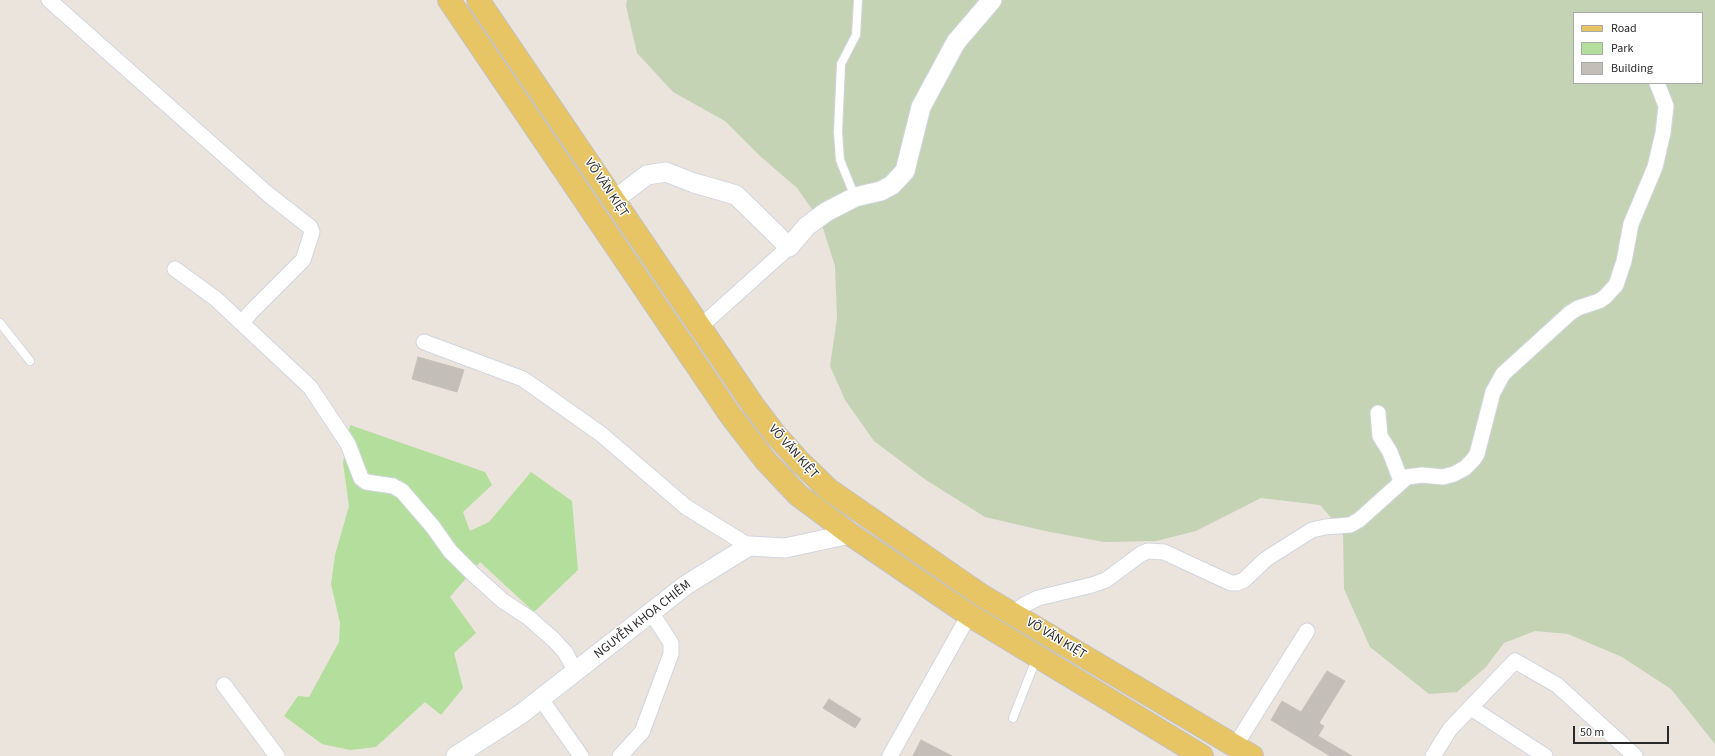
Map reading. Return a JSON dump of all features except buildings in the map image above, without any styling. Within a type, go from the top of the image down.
[{"type":"main road","name":"VÕ VĂN KIỆT","points":[[449,0],[731,416],[765,460],[798,495],[850,534],[969,615],[1202,756]]},
{"type":"main road","name":"VÕ VĂN KIỆT","points":[[478,0],[701,326],[753,405],[774,433],[800,462],[828,489],[981,594],[1243,751]]},
{"type":"main road","points":[[594,214],[614,200]]},
{"type":"main road","points":[[850,534],[864,514]]},
{"type":"street","points":[[49,0],[269,196],[310,227],[312,232],[303,260],[242,323]]},
{"type":"street","points":[[701,326],[789,247],[807,226],[826,212],[855,197],[881,191],[892,185],[905,171],[921,107],[956,42],[992,0]]},
{"type":"street","points":[[1012,613],[1038,598],[1092,585],[1106,580],[1141,554],[1148,552],[1164,552],[1231,583],[1238,583],[1244,580],[1271,555],[1312,530],[1325,527],[1350,525],[1359,520],[1401,481],[1413,475],[1443,477],[1454,474],[1473,460],[1477,454],[1493,392],[1503,374],[1570,313],[1578,308],[1599,301],[1616,285],[1624,261],[1632,224],[1655,166],[1661,143],[1666,106],[1656,84]]},
{"type":"street","points":[[614,200],[648,174],[666,172],[694,183],[736,195],[780,240],[789,247]]},
{"type":"street","points":[[175,269],[216,299],[310,387],[348,444],[361,478],[366,482],[393,486],[402,491],[433,527],[450,550],[473,574],[503,601],[529,618],[554,640],[565,652],[576,672]]},
{"type":"street","points":[[424,342],[523,379],[601,434],[686,507],[749,546],[785,548],[850,534]]},
{"type":"street","points":[[1378,413],[1380,436],[1390,452],[1401,481]]},
{"type":"street","name":"NGUYỄN KHOA CHIÊM","points":[[456,756],[541,699],[686,585],[749,546]]},
{"type":"street","points":[[620,756],[642,732],[671,654],[672,643],[651,612]]},
{"type":"street","points":[[890,756],[969,615]]},
{"type":"street","points":[[1243,751],[1307,631]]},
{"type":"street","points":[[1433,756],[1450,729],[1515,661],[1557,685],[1635,756]]},
{"type":"street","points":[[224,685],[277,756]]},
{"type":"street","points":[[541,699],[581,756]]},
{"type":"street","points":[[1471,708],[1545,756]]},
{"type":"lane","points":[[855,197],[840,160],[838,132],[841,64],[856,34],[858,0]]},
{"type":"lane","points":[[0,323],[30,361]]},
{"type":"lane","points":[[1014,718],[1038,656]]},
{"type":"green space","points":[[627,0],[1715,0],[1715,744],[1671,689],[1622,657],[1568,634],[1535,631],[1504,643],[1486,667],[1457,692],[1429,694],[1370,647],[1344,589],[1343,531],[1320,505],[1261,498],[1196,531],[1156,541],[1104,542],[1045,531],[985,517],[926,480],[874,441],[845,400],[830,366],[837,318],[835,266],[821,222],[797,188],[760,156],[725,121],[673,92],[637,53],[626,6]]},
{"type":"green space","points":[[350,425],[485,472],[492,485],[463,512],[470,531],[489,522],[531,472],[572,501],[578,570],[534,612],[480,562],[450,597],[476,633],[454,653],[463,688],[441,715],[425,702],[376,747],[350,750],[322,744],[284,716],[298,696],[309,697],[339,642],[340,623],[331,584],[335,555],[349,506],[343,463]]}]
